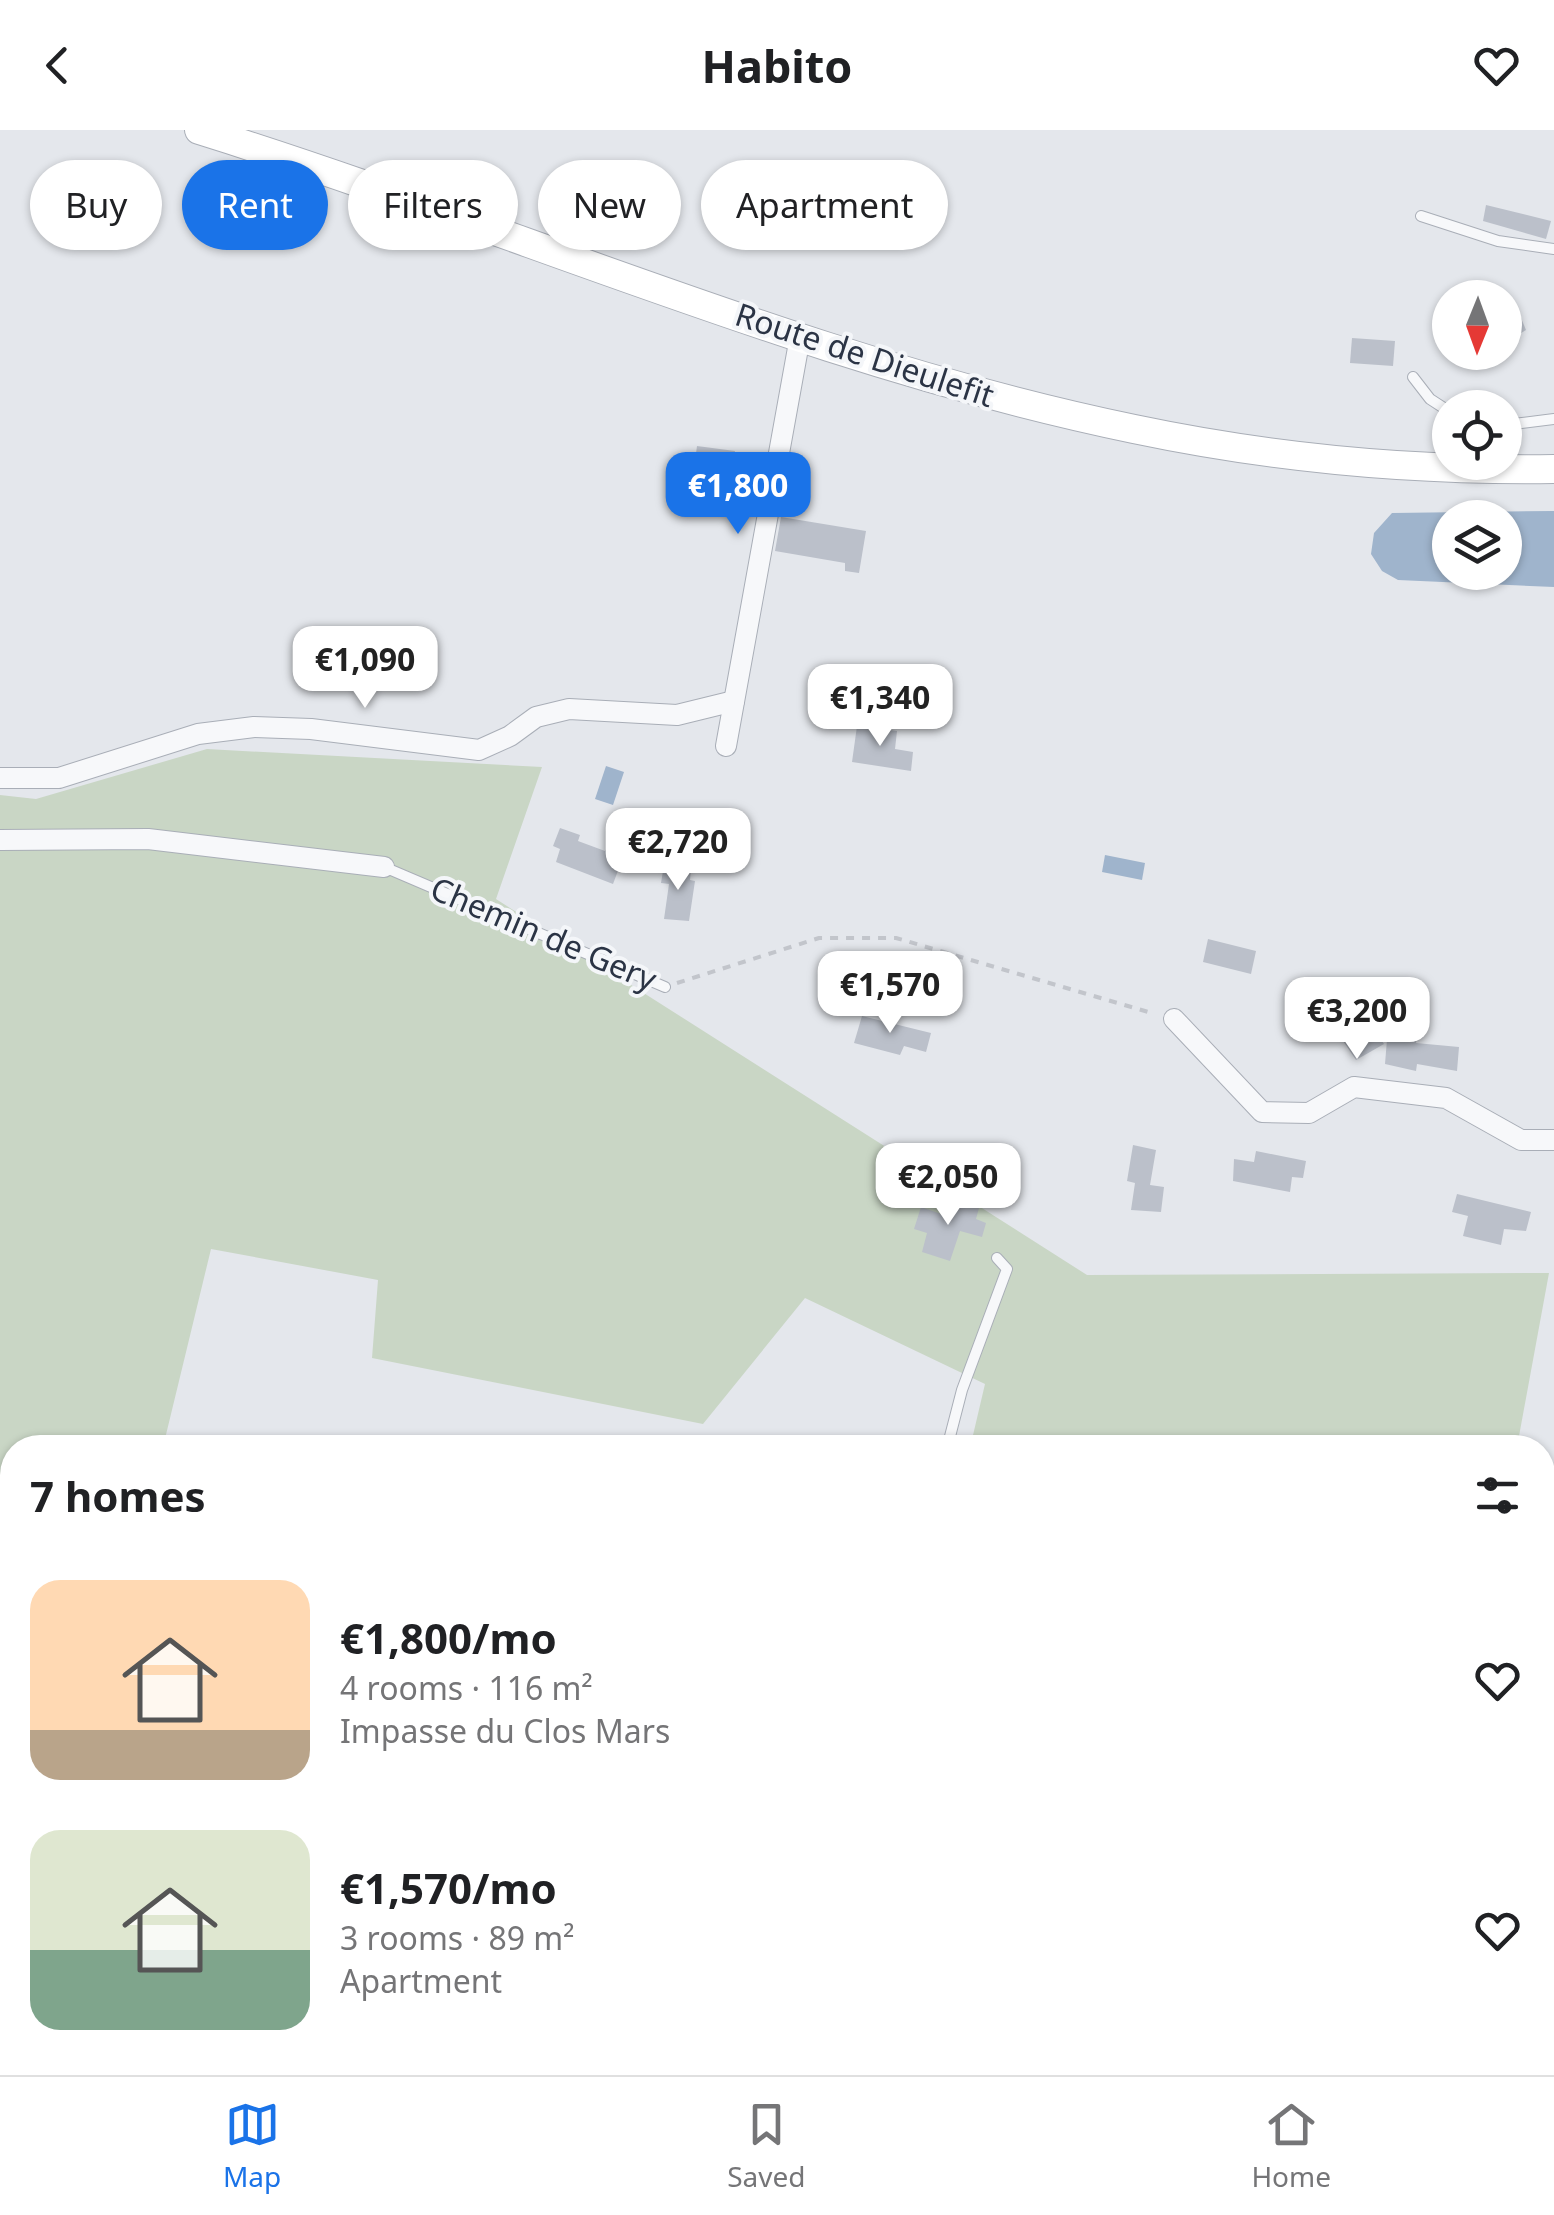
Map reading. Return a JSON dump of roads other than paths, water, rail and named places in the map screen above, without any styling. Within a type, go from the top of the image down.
[{"type":"main road","name":"Route de Dieulefit","points":[[199,130],[800,337],[1004,398],[1135,430],[1350,461],[1428,468],[1554,469]]},
{"type":"street","points":[[726,746],[800,337]]},
{"type":"street","points":[[0,778],[59,778],[198,734],[254,727],[311,729],[479,750],[510,736],[536,717],[568,709],[677,715],[734,701]]},
{"type":"street","name":"Chemin de Gery","points":[[0,840],[148,838],[384,867]]},
{"type":"street","points":[[1174,1019],[1262,1112],[1309,1113],[1354,1086],[1446,1098],[1521,1140],[1554,1140]]},
{"type":"lane","points":[[1421,216],[1498,241],[1554,249]]},
{"type":"lane","points":[[1413,377],[1432,400]]},
{"type":"lane","points":[[1522,423],[1554,418]]},
{"type":"lane","name":"Chemin de Gery","points":[[384,867],[665,987]]},
{"type":"lane","points":[[950,1435],[962,1390],[1007,1269],[997,1258]]},
{"type":"water","points":[[1522,511],[1554,511],[1554,587],[1522,586]]},
{"type":"water","points":[[1392,513],[1432,513],[1432,582],[1398,580],[1382,571],[1371,554],[1374,533]]},
{"type":"water","points":[[606,766],[624,772],[613,805],[595,799]]},
{"type":"water","points":[[1105,855],[1145,863],[1142,880],[1102,872]]}]
